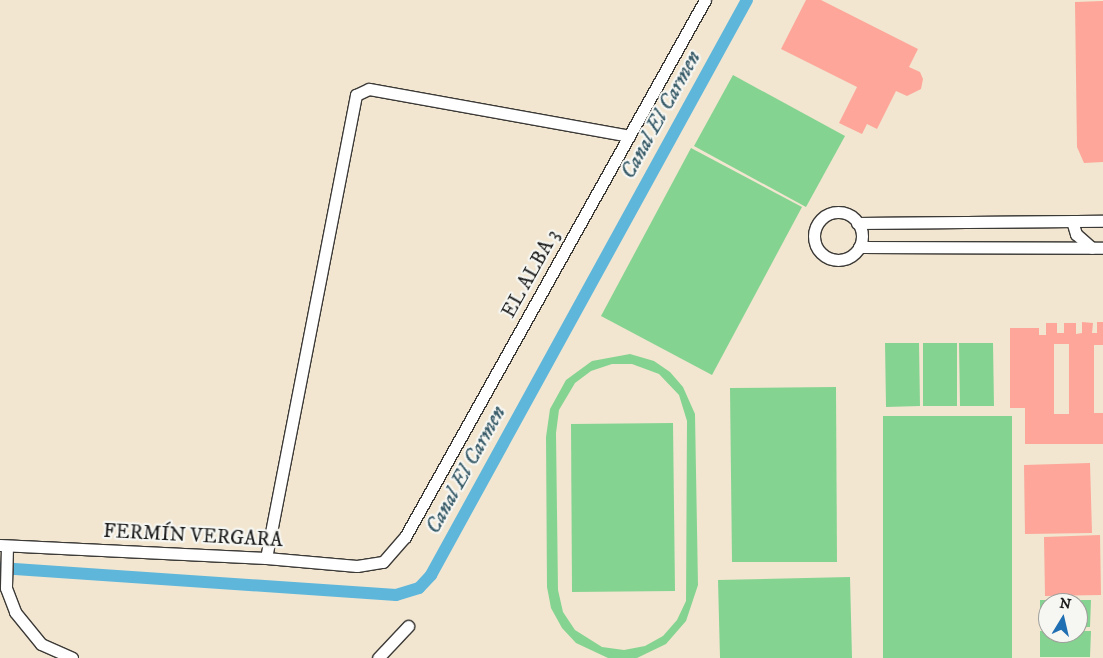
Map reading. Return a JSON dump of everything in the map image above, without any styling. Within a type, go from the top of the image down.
[{"type":"street","name":"EL ALBA 3","points":[[383,562],[405,537],[705,0]]},
{"type":"street","points":[[266,558],[356,94],[369,89],[629,136]]},
{"type":"street","points":[[844,213],[857,223],[861,231],[859,247],[848,258],[831,259],[818,250],[814,237],[820,220],[830,214],[844,213]]},
{"type":"street","points":[[1072,221],[1076,234],[1097,248]]},
{"type":"street","points":[[857,223],[1103,221]]},
{"type":"street","points":[[859,247],[1097,248]]},
{"type":"street","points":[[3,545],[6,559],[6,588],[14,612],[27,630],[48,648],[72,658]]},
{"type":"street","name":"FERMÍN VERGARA","points":[[3,545],[266,558],[357,566],[383,562]]},
{"type":"street","points":[[378,658],[408,626]]},
{"type":"green space","points":[[733,75],[845,136],[806,207],[694,146]]},
{"type":"green space","points":[[691,148],[802,207],[712,375],[601,316]]},
{"type":"green space","points":[[885,343],[919,343],[920,406],[886,407]]},
{"type":"green space","points":[[923,343],[957,343],[957,406],[923,406]]},
{"type":"green space","points":[[959,343],[993,343],[994,406],[960,406]]},
{"type":"green space","points":[[630,354],[654,361],[670,372],[683,387],[695,414],[698,585],[686,621],[666,644],[637,658],[608,658],[576,643],[562,628],[551,608],[547,587],[546,437],[550,409],[566,380],[592,361]],"holes":[[[612,364],[632,364],[659,374],[679,395],[687,421],[686,601],[677,620],[663,636],[645,646],[624,650],[602,647],[575,630],[563,612],[558,590],[556,433],[559,410],[575,383],[591,371]]]},
{"type":"green space","points":[[836,387],[837,562],[732,562],[730,388]]},
{"type":"green space","points":[[883,416],[1012,416],[1012,658],[883,658]]},
{"type":"green space","points":[[673,423],[675,591],[572,592],[571,424]]},
{"type":"green space","points":[[850,577],[852,658],[720,658],[718,580]]},
{"type":"green space","points":[[1088,600],[1091,600],[1090,627],[1088,627]]},
{"type":"green space","points":[[1088,631],[1091,631],[1090,657],[1040,657],[1040,643],[1088,643]]},
{"type":"building","points":[[806,0],[821,0],[918,49],[909,67],[920,72],[923,79],[921,89],[907,96],[896,91],[877,129],[867,124],[862,134],[839,123],[857,87],[781,49]]},
{"type":"building","points":[[1103,1],[1103,162],[1084,163],[1077,147],[1075,2]]},
{"type":"building","points":[[1082,322],[1093,323],[1092,333],[1097,333],[1097,322],[1103,322],[1103,345],[1094,345],[1094,413],[1103,413],[1103,444],[1025,444],[1025,408],[1010,408],[1010,328],[1039,328],[1039,335],[1046,335],[1046,323],[1057,323],[1057,333],[1064,333],[1064,323],[1076,323],[1076,334],[1082,333]],"holes":[[[1054,344],[1069,344],[1069,414],[1054,414]]]},
{"type":"building","points":[[1090,463],[1092,533],[1025,534],[1024,465]]},
{"type":"building","points":[[1100,535],[1101,595],[1088,595],[1088,593],[1045,593],[1044,537]]},
{"type":"waterway","name":"Canal El Carmen","points":[[0,568],[396,595],[419,588],[431,575],[747,0]]}]
